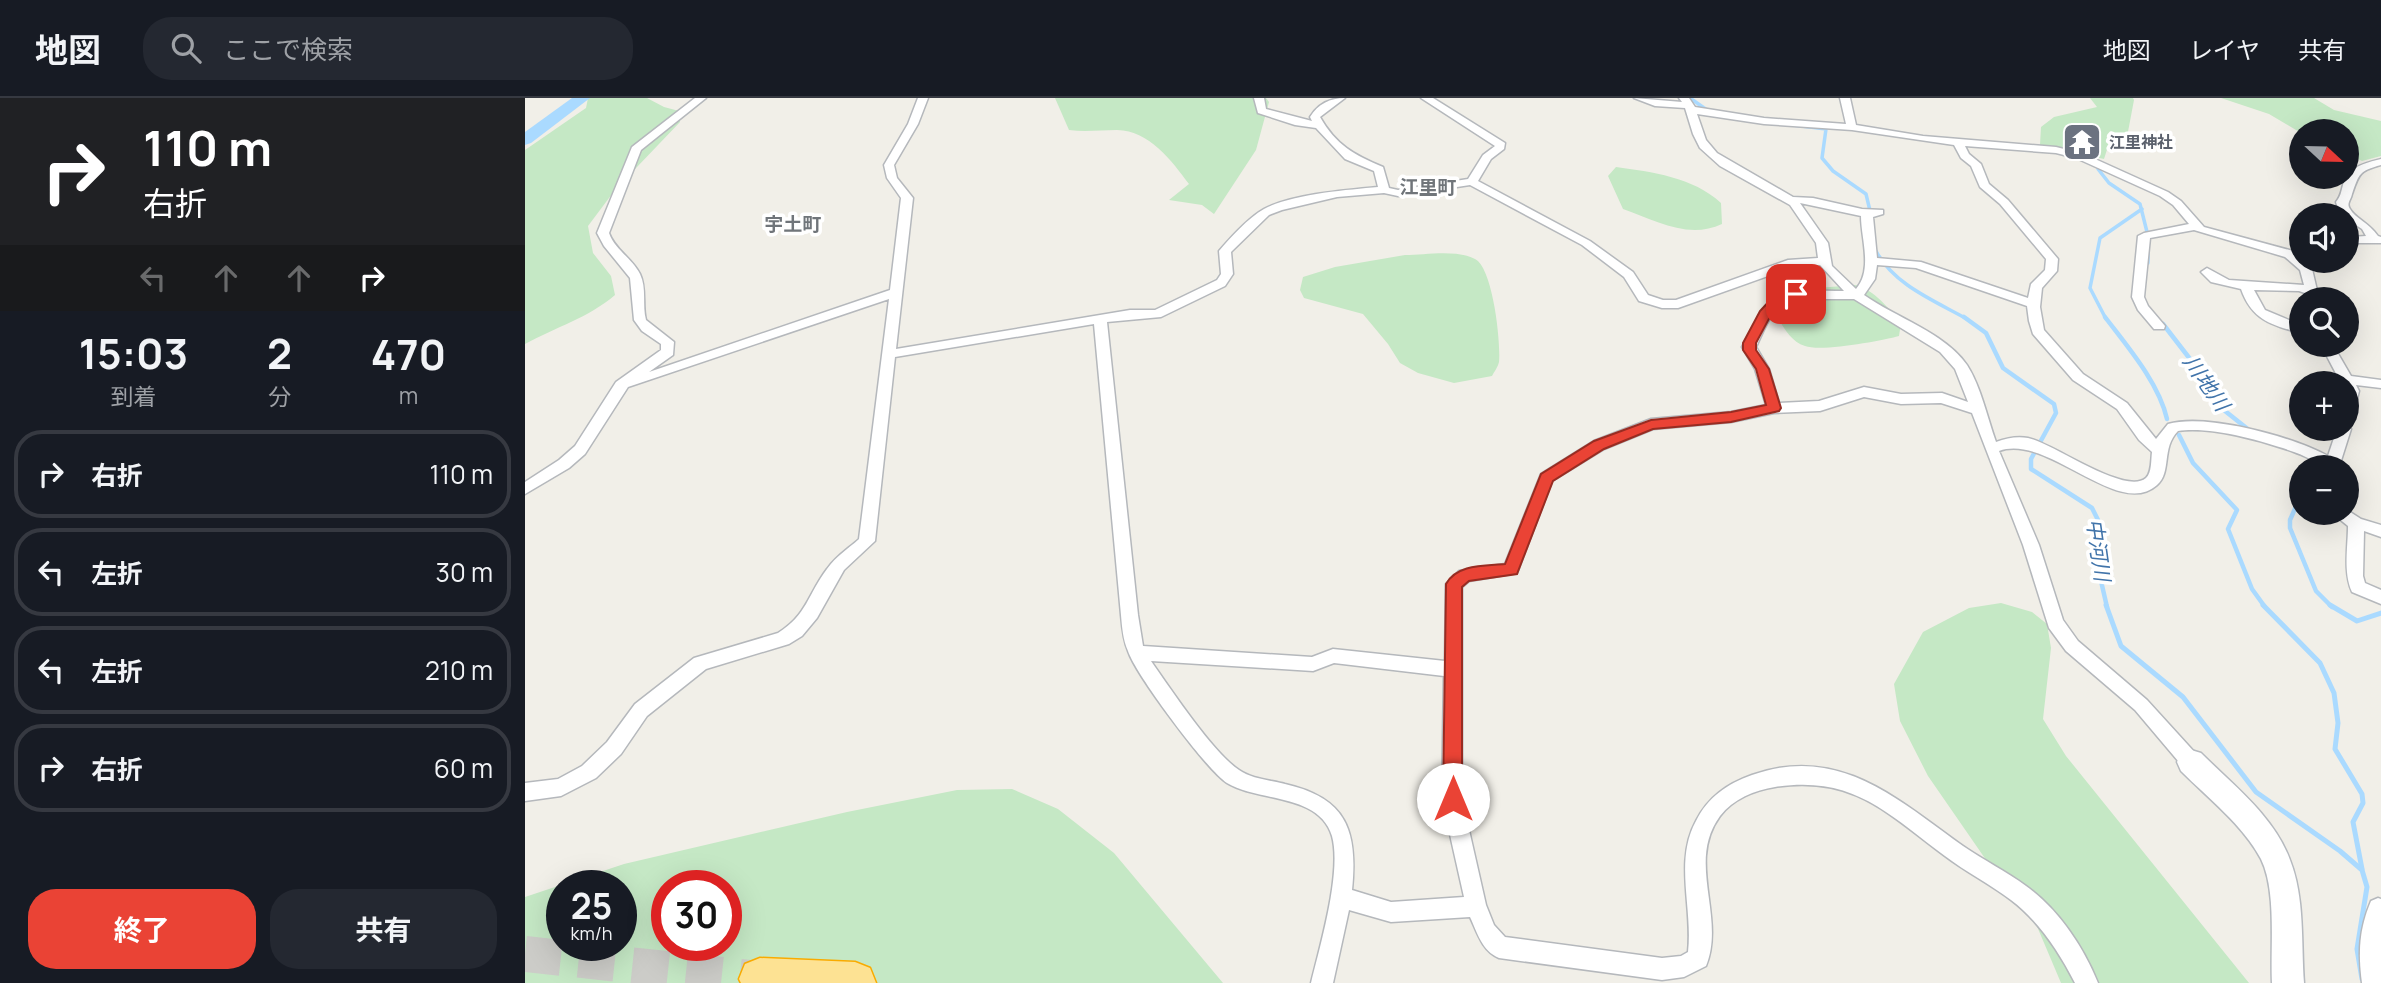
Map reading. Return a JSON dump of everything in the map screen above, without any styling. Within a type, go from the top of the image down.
[{"type":"highway","points":[[760,979],[836,982]]},
{"type":"street","points":[[525,489],[564,464],[580,450],[621,385],[662,358],[669,346],[643,326],[638,315],[638,281],[605,241],[603,233],[636,149],[701,98]]},
{"type":"street","points":[[525,792],[561,787],[589,772],[614,748],[641,710],[701,663],[783,639],[805,625],[835,569],[864,545],[869,537],[907,198],[892,178],[889,164],[913,124],[923,98]]},
{"type":"street","points":[[1259,98],[1261,111],[1299,123],[1319,125]]},
{"type":"street","points":[[1340,98],[1319,111],[1315,117],[1319,125],[1349,157],[1379,169],[1384,190]]},
{"type":"street","points":[[1426,98],[1500,143],[1500,147],[1487,157],[1472,182]]},
{"type":"street","points":[[1639,98],[1655,103],[1689,104],[1772,121],[1852,127],[1881,134],[2056,150],[2080,156],[2164,194],[2189,214],[2195,226]]},
{"type":"street","points":[[1845,98],[1852,127]]},
{"type":"street","points":[[1689,104],[1697,134],[1709,151],[1752,181],[1791,201],[1826,202],[1872,213],[1865,228],[1877,262],[1863,290],[1856,295],[1789,295],[1777,300],[1766,311],[1749,347],[1762,369],[1774,408]]},
{"type":"street","points":[[1958,142],[1965,156],[1976,164],[1984,185],[2004,202],[2052,259],[2051,271],[2035,287],[2034,326],[2078,377],[2122,406],[2144,437],[2158,449]]},
{"type":"street","points":[[2377,239],[2366,226],[2342,209],[2342,202],[2349,194],[2350,180],[2360,169],[2381,162]]},
{"type":"street","points":[[888,354],[1130,314],[1157,314],[1221,283],[1227,274],[1225,251],[1271,209],[1337,194],[1384,190],[1398,193],[1472,182],[1586,243],[1629,275],[1643,298],[1662,304],[1678,304],[1792,263],[1824,261]]},
{"type":"street","points":[[1791,201],[1824,245],[1824,261],[1827,267],[1856,295],[1945,349],[1961,367],[2031,545],[2055,623],[2072,646],[2141,705],[2252,826],[2276,859],[2281,883],[2288,983]]},
{"type":"street","points":[[2159,326],[2142,307],[2138,297],[2144,236],[2195,226],[2289,250]]},
{"type":"street","points":[[2359,239],[2377,239]]},
{"type":"street","points":[[1877,262],[1917,265],[2035,304]]},
{"type":"street","points":[[2207,272],[2214,280],[2246,286],[2293,287]]},
{"type":"street","points":[[2246,286],[2253,304],[2265,319],[2289,326]]},
{"type":"street","points":[[621,385],[644,380],[896,292]]},
{"type":"street","points":[[1100,319],[1137,653],[1225,771],[1248,783],[1286,791],[1307,799],[1325,811],[1338,826],[1344,852],[1338,905],[1322,983]]},
{"type":"street","points":[[2359,381],[2381,384]]},
{"type":"street","points":[[1977,410],[1942,398],[1901,399],[1864,392],[1820,406],[1774,408],[1731,417],[1651,424],[1599,445],[1546,478],[1511,569],[1465,575],[1454,584],[1451,670],[1453,799],[1476,906],[1487,932],[1499,947],[1662,970],[1684,966],[1698,958],[1702,936],[1693,856],[1713,809],[1732,793],[1759,781],[1795,773],[1821,774],[1876,793],[1961,856],[2025,898],[2064,940],[2087,983]]},
{"type":"street","points":[[1991,449],[2008,443],[2029,444],[2106,482],[2128,487],[2148,485],[2155,481],[2158,449],[2171,429],[2182,425],[2229,431],[2294,447],[2310,455]]},
{"type":"street","points":[[2359,524],[2381,531]]},
{"type":"street","points":[[2356,525],[2355,576],[2358,587],[2381,597]]},
{"type":"street","points":[[1137,653],[1313,664],[1332,656],[1451,670]]},
{"type":"street","points":[[1338,905],[1391,912],[1476,906]]},
{"type":"street","points":[[2373,983],[2369,957],[2370,937],[2379,915]]},
{"type":"green space","points":[[588,98],[647,98],[679,111],[680,122],[615,190],[588,226],[593,253],[611,276],[615,295],[583,316],[525,344],[525,150],[586,108]]},
{"type":"green space","points":[[1055,98],[1266,98],[1269,102],[1256,150],[1214,214],[1202,205],[1169,200],[1189,184],[1150,141],[1140,135],[1117,130],[1069,130]]},
{"type":"green space","points":[[2090,98],[2134,100],[2127,137],[2112,134],[2104,159],[2040,145],[2041,127],[2054,117],[2097,107]]},
{"type":"green space","points":[[2221,98],[2314,98],[2334,110],[2381,121],[2381,156],[2359,160],[2359,119],[2289,119],[2289,126],[2269,114]]},
{"type":"green space","points":[[1616,167],[1672,177],[1698,187],[1721,203],[1722,224],[1697,230],[1684,229],[1623,209],[1608,176]]},
{"type":"green space","points":[[1459,254],[1475,259],[1481,265],[1487,276],[1495,307],[1499,339],[1499,362],[1492,376],[1454,383],[1418,373],[1400,363],[1363,314],[1304,298],[1300,290],[1303,277],[1335,267],[1405,255]]},
{"type":"green space","points":[[1855,285],[1875,295],[1891,311],[1901,323],[1899,336],[1837,347],[1805,346],[1790,336],[1773,309],[1780,291]]},
{"type":"green space","points":[[2001,603],[2032,612],[2047,624],[2051,648],[2043,719],[2066,756],[2249,983],[2061,983],[2036,924],[1993,870],[1928,776],[1900,721],[1894,684],[1923,632],[1969,608]]},
{"type":"green space","points":[[1012,789],[1058,809],[1114,853],[1223,983],[525,983],[525,897],[546,890],[546,961],[637,961],[637,870],[606,870],[847,812],[957,790]]},
{"type":"waterway","points":[[525,140],[582,98]]},
{"type":"waterway","name":"中河川","points":[[1690,98],[1707,110]]},
{"type":"waterway","name":"中河川","points":[[1777,123],[1826,129],[1822,158],[1833,171],[1866,194],[1871,215]]},
{"type":"waterway","points":[[2073,140],[2072,134],[2089,136],[2094,153]]},
{"type":"waterway","points":[[2098,169],[2109,183],[2140,204],[2141,209]]},
{"type":"waterway","points":[[2106,319],[2090,288],[2100,238],[2141,209]]},
{"type":"waterway","name":"川地川","points":[[2141,209],[2147,232]]},
{"type":"waterway","name":"中河川","points":[[1876,251],[1904,283],[1966,319]]},
{"type":"waterway","name":"川地川","points":[[2148,253],[2148,263]]},
{"type":"waterway","points":[[2105,317],[2150,379],[2167,419]]},
{"type":"waterway","name":"中河川","points":[[1966,319],[1986,333],[2003,368],[2054,404],[2056,413],[2031,459],[2031,469],[2092,508],[2098,520],[2101,581],[2107,607]]},
{"type":"waterway","name":"川地川","points":[[2163,324],[2214,390],[2220,407],[2249,430]]},
{"type":"waterway","points":[[2179,435],[2193,463],[2237,510],[2228,529],[2252,589],[2265,607]]},
{"type":"waterway","name":"川地川","points":[[2290,525],[2316,591],[2330,605]]},
{"type":"waterway","name":"中河川","points":[[2106,605],[2121,646],[2183,697],[2256,792],[2340,851],[2362,870],[2367,887],[2357,949],[2362,979]]},
{"type":"waterway","points":[[2263,605],[2320,663],[2334,693],[2338,723],[2335,749],[2362,794],[2363,803],[2353,822],[2362,869]]},
{"type":"waterway","name":"川地川","points":[[2330,605],[2357,621],[2381,613]]},
{"type":"tunnel","points":[[525,954],[760,979]]},
{"type":"place","name":"江里神社","points":[[2082,142]]},
{"type":"district","name":"江里町","points":[[1428,187]]},
{"type":"district","name":"宇土町","points":[[793,224]]},
{"type":"route","points":[[1453,799],[1451,670],[1454,584],[1465,575],[1511,569],[1546,478],[1599,445],[1651,424],[1731,417],[1774,408],[1762,369],[1749,347],[1766,311],[1777,300],[1796,294]]}]
